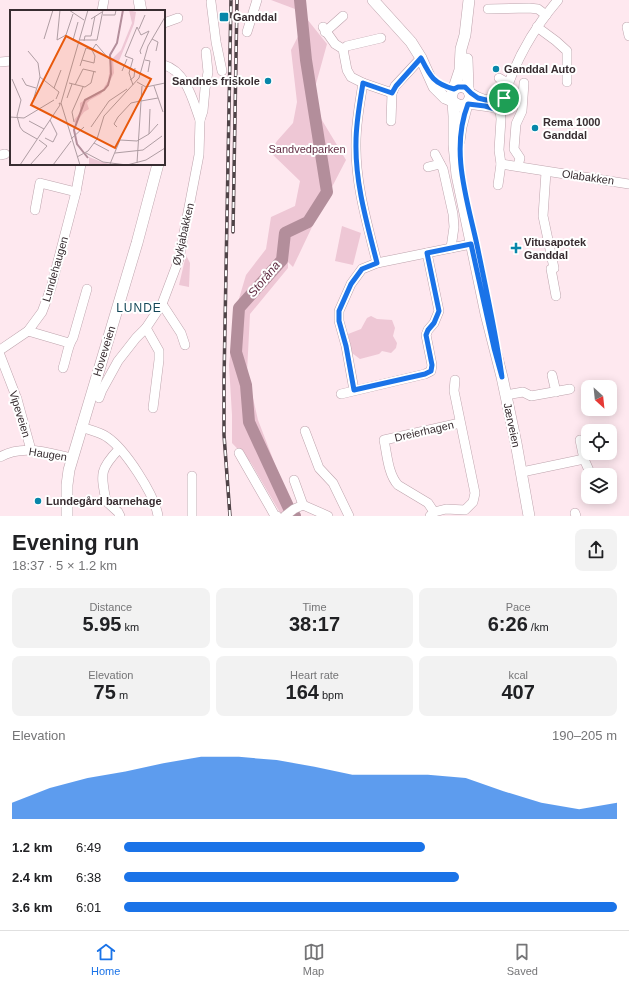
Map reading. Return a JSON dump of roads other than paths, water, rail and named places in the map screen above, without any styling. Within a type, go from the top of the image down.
[{"type":"main road","points":[[139,0],[141,10]]},
{"type":"main road","points":[[373,0],[407,36],[421,58],[430,75],[434,87],[445,98],[460,106],[469,98],[461,86],[454,89],[439,83],[430,75]]},
{"type":"main road","name":"Jærveien","points":[[454,89],[460,70],[461,49],[465,35],[469,0]]},
{"type":"main road","name":"Jærveien","points":[[465,35],[469,98],[459,139],[460,157],[468,207],[498,346],[502,377]]},
{"type":"main road","points":[[452,102],[451,97],[454,89]]},
{"type":"main road","name":"Jærveien","points":[[452,102],[454,116],[455,159],[471,244],[494,348],[502,377],[522,472],[523,486],[529,516]]},
{"type":"main road","name":"Hoveveien","points":[[67,516],[67,485],[72,458],[137,243],[158,165]]},
{"type":"main road","name":"Jærveien","points":[[522,472],[536,516]]},
{"type":"street","points":[[102,10],[104,0]]},
{"type":"street","points":[[247,32],[257,0]]},
{"type":"street","points":[[498,185],[501,164],[498,150],[501,119],[499,104],[509,84],[520,55],[537,27],[558,0]]},
{"type":"street","points":[[211,2],[216,42],[222,70]]},
{"type":"street","points":[[488,10],[529,8],[538,9],[546,15]]},
{"type":"street","points":[[343,16],[324,29],[335,44],[343,49],[347,70],[351,77],[363,83],[392,93]]},
{"type":"street","points":[[165,23],[178,18]]},
{"type":"street","points":[[537,27],[567,51],[567,82]]},
{"type":"street","points":[[343,49],[347,46],[381,38]]},
{"type":"street","name":"Øykjabakken","points":[[99,398],[118,361],[146,328],[162,304],[179,259],[200,155],[200,120],[203,111],[208,72],[206,52]]},
{"type":"street","points":[[391,121],[392,93],[396,86],[421,58]]},
{"type":"street","points":[[0,62],[10,61]]},
{"type":"street","name":"Øykjabakken","points":[[165,65],[172,67],[179,74],[188,89],[200,120]]},
{"type":"street","points":[[498,78],[509,84]]},
{"type":"street","points":[[363,83],[356,142],[358,178],[365,217],[377,263]]},
{"type":"street","points":[[518,166],[520,158],[514,150],[516,124],[522,111],[524,83]]},
{"type":"street","points":[[469,98],[499,104]]},
{"type":"street","points":[[435,154],[443,169],[453,214],[454,227],[451,248]]},
{"type":"street","points":[[428,167],[440,164]]},
{"type":"street","name":"Olabakken","points":[[501,164],[629,184]]},
{"type":"street","name":"Lundehaugen","points":[[0,350],[28,331],[42,312],[51,288],[76,192],[81,165]]},
{"type":"street","name":"Olabakken","points":[[546,172],[543,216],[554,268],[551,270],[556,296]]},
{"type":"street","points":[[35,210],[40,183],[76,192]]},
{"type":"street","points":[[354,390],[346,346],[339,321],[339,311],[351,284],[362,269],[377,263],[471,244]]},
{"type":"street","points":[[341,394],[425,374],[431,371],[432,365],[426,335],[434,323],[439,311],[427,253]]},
{"type":"street","points":[[64,368],[69,352],[69,343],[73,338],[87,289]]},
{"type":"street","points":[[162,304],[181,333],[185,345]]},
{"type":"street","points":[[146,328],[159,351],[152,408]]},
{"type":"street","points":[[28,331],[69,343]]},
{"type":"street","name":"Vipeveien","points":[[0,356],[17,399],[31,450]]},
{"type":"street","points":[[552,374],[556,392]]},
{"type":"street","name":"Dreierhagen","points":[[455,380],[454,391],[475,493],[473,502],[465,510],[446,509],[432,514],[428,503],[395,482],[390,468],[384,440],[460,423]]},
{"type":"street","points":[[506,395],[523,392],[531,396],[570,389]]},
{"type":"street","points":[[81,427],[109,438],[119,449],[146,485],[157,509],[158,516]]},
{"type":"street","points":[[305,431],[319,468],[333,483],[350,516]]},
{"type":"street","points":[[580,440],[581,445]]},
{"type":"street","points":[[119,449],[105,466],[102,479],[106,501],[118,512],[120,516]]},
{"type":"street","name":"Haugen","points":[[0,457],[11,452],[31,450],[72,458]]},
{"type":"street","points":[[240,453],[275,516],[277,516]]},
{"type":"street","points":[[522,472],[581,460]]},
{"type":"street","points":[[192,476],[192,516]]},
{"type":"street","points":[[294,480],[304,505],[328,516]]},
{"type":"street","points":[[289,513],[304,505]]},
{"type":"waterway","name":"Storåna","points":[[295,516],[292,515],[249,422],[246,385],[236,352],[239,308],[282,260],[285,233],[308,222],[327,192],[306,60],[300,0]]},
{"type":"railway","points":[[230,516],[224,435],[224,380],[231,0]]},
{"type":"railway","points":[[233,232],[237,0]]},
{"type":"place","name":"Ganddal","points":[[224,17]]},
{"type":"place","name":"Ganddal Auto","points":[[496,69]]},
{"type":"place","name":"Sandnes friskole","points":[[268,81]]},
{"type":"place","name":"Rema 1000 Ganddal","points":[[535,128]]},
{"type":"place","name":"Vitusapotek Ganddal","points":[[516,248]]},
{"type":"place","name":"Lundegård barnehage","points":[[38,501]]},
{"type":"district","name":"LUNDE","points":[[139,308]]},
{"type":"park label","name":"Sandvedparken","points":[[307,149]]}]
